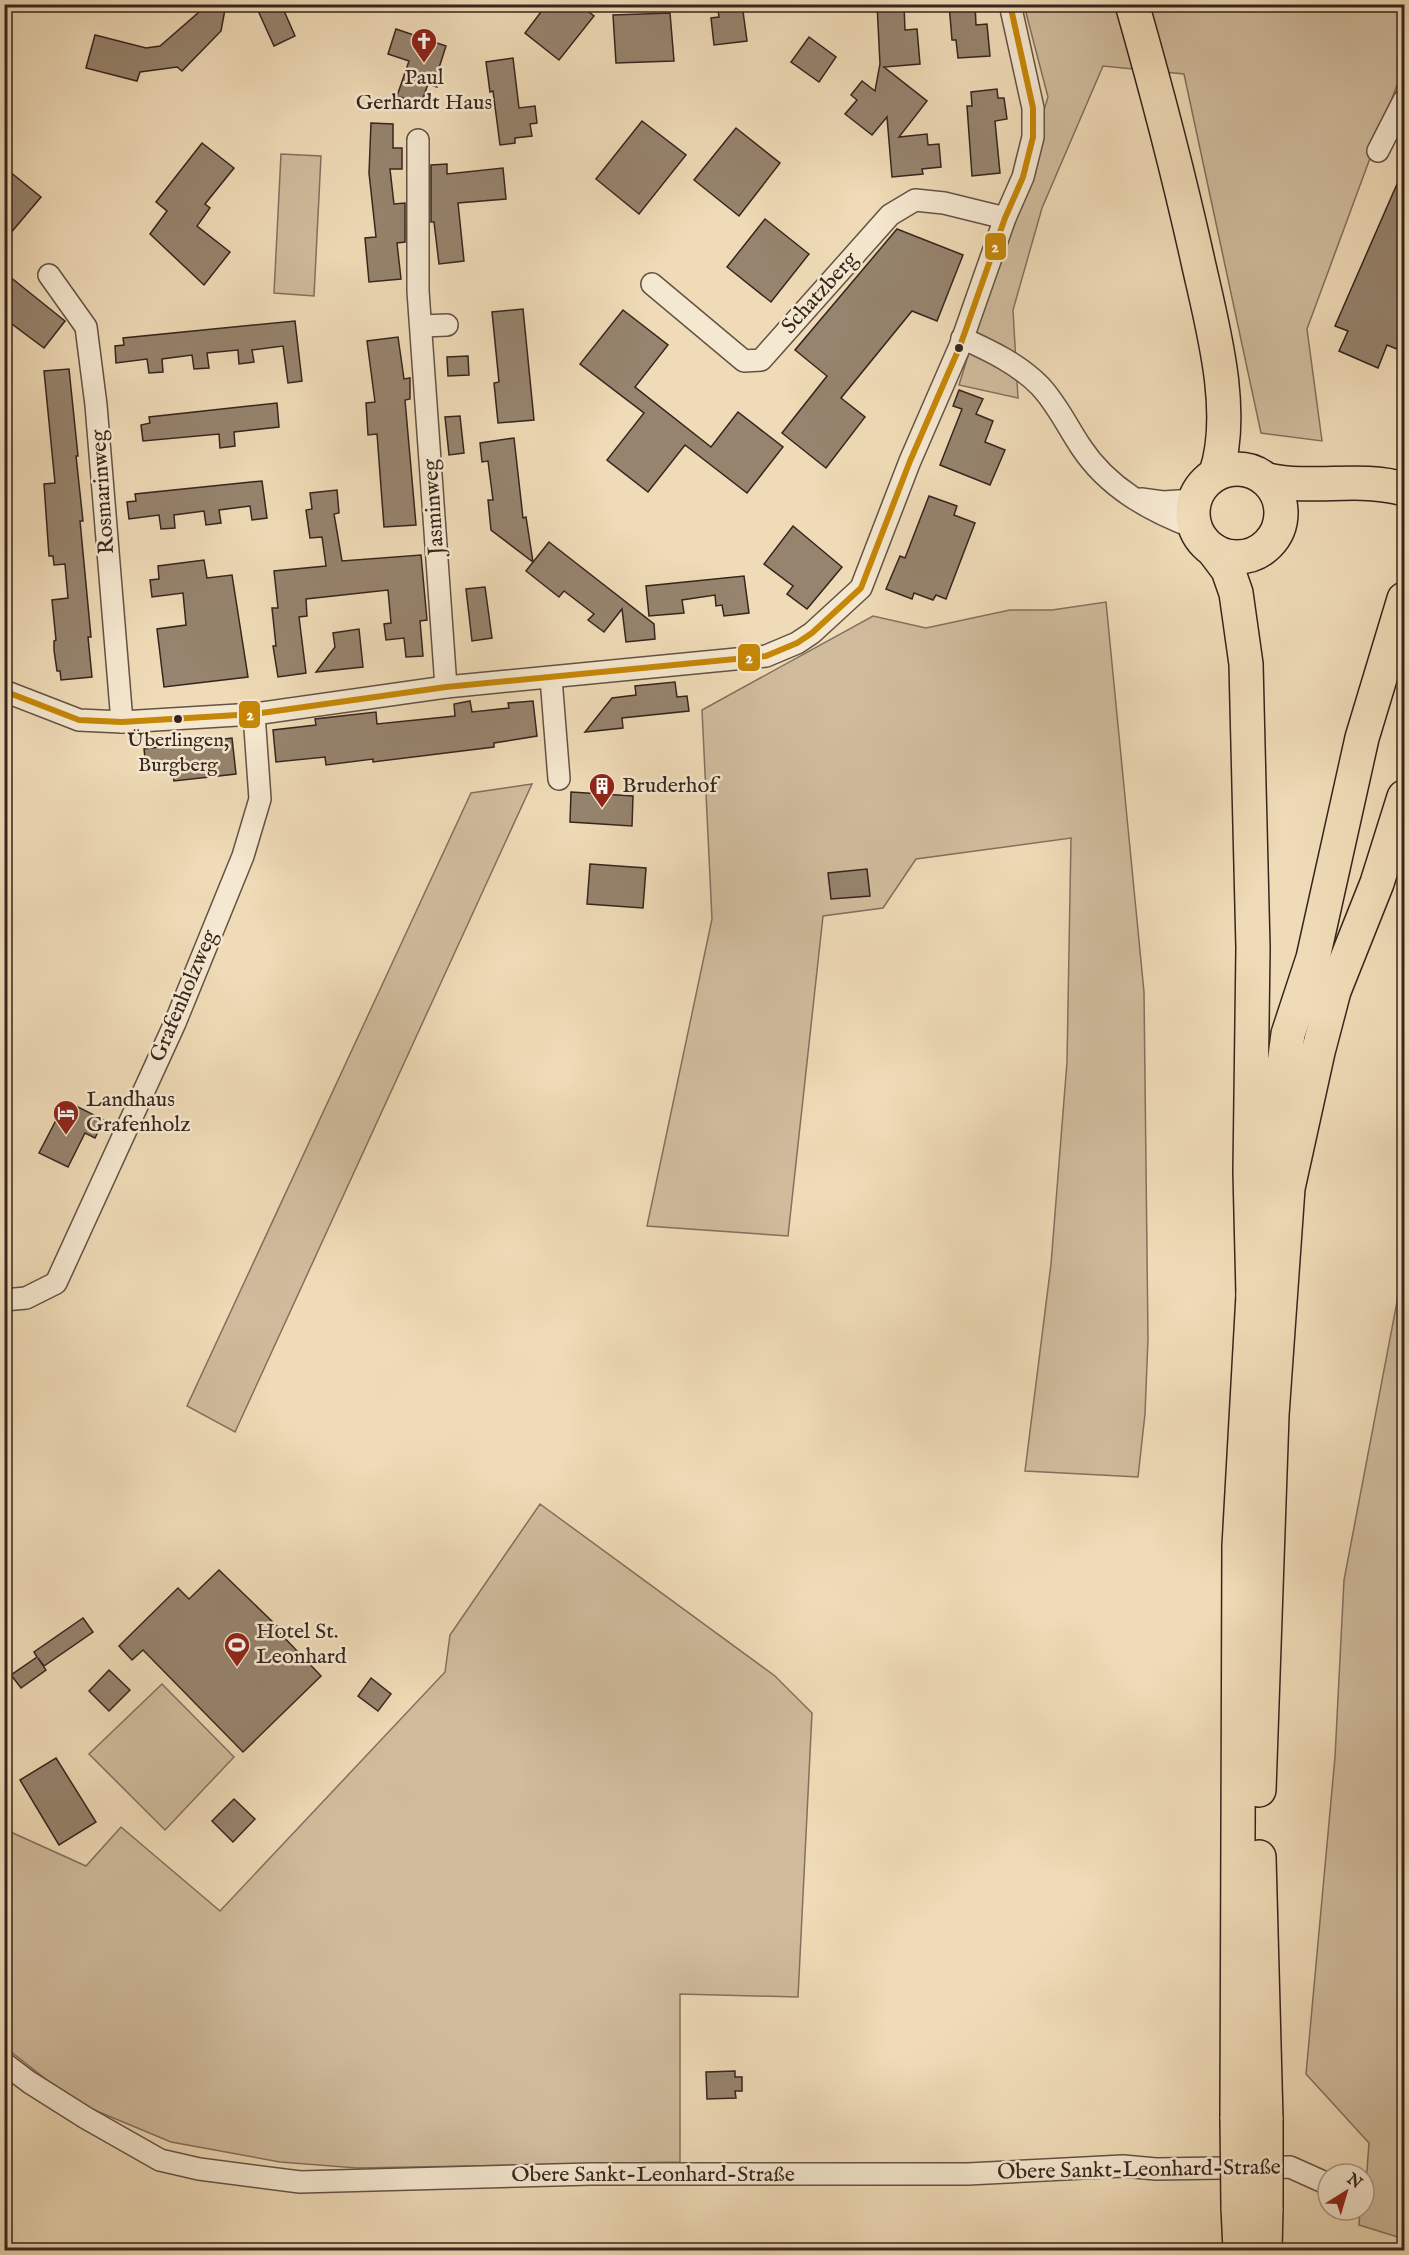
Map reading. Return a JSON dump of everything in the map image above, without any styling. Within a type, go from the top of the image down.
[{"type":"main road","points":[[1132,4],[1180,179],[1215,338],[1222,398],[1222,454],[1216,473]]},
{"type":"main road","points":[[1222,398],[1234,439],[1258,475],[1280,500],[1281,522]]},
{"type":"main road","points":[[1265,2250],[1252,2208],[1239,1546],[1253,1295],[1251,1172],[1253,948],[1246,664],[1236,593],[1228,570],[1201,526],[1202,485],[1216,473],[1237,468],[1305,485],[1351,484],[1402,489]]},
{"type":"main road","points":[[1201,526],[1233,557],[1254,554],[1271,542],[1281,522],[1298,510],[1351,484]]},
{"type":"main road","points":[[1253,1295],[1288,1034],[1313,958],[1360,748],[1404,599]]},
{"type":"main road","points":[[1288,1188],[1334,991],[1377,883],[1404,797]]},
{"type":"main road","points":[[1251,2119],[1261,1717],[1272,1415],[1288,1188],[1309,1034],[1313,958]]},
{"type":"main road","points":[[1240,2250],[1252,2208]]},
{"type":"street","points":[[4,691],[79,720],[122,722],[254,714],[446,687],[766,656],[797,643],[831,618],[861,588],[910,461],[962,338],[1005,218],[1023,177],[1033,137],[1033,108],[1010,4]]},
{"type":"street","points":[[1378,151],[1404,100]]},
{"type":"street","name":"Jasminweg","points":[[418,140],[418,291],[446,687]]},
{"type":"street","name":"Schatzberg","points":[[652,284],[744,361],[761,360],[890,215],[915,200],[944,203],[1005,218]]},
{"type":"street","name":"Rosmarinweg","points":[[49,275],[86,327],[96,405],[122,722]]},
{"type":"street","points":[[422,327],[447,325]]},
{"type":"street","points":[[962,338],[1005,359],[1034,381],[1063,415],[1089,458],[1114,485],[1131,497],[1163,502],[1201,526]]},
{"type":"street","points":[[550,678],[559,779]]},
{"type":"street","name":"Grafenholzweg","points":[[4,1300],[26,1298],[56,1283],[175,1023],[243,856],[260,799],[254,714]]},
{"type":"street","name":"Obere Sankt-Leonhard-Straße","points":[[4,2063],[86,2118],[160,2160],[199,2169],[300,2182],[591,2174],[968,2174],[1123,2166],[1156,2169],[1290,2167],[1316,2179]]},
{"type":"shaded area","points":[[1024,5],[1404,5],[1404,66],[1307,329],[1322,441],[1261,433],[1184,74],[1103,66],[1042,208],[1013,310],[1018,398],[959,385],[1048,97]]},
{"type":"shaded area","points":[[281,154],[321,156],[314,296],[274,293]]},
{"type":"shaded area","points":[[1106,602],[1144,992],[1148,1339],[1145,1414],[1138,1477],[1025,1471],[1051,1264],[1067,1062],[1071,838],[916,859],[883,908],[823,916],[788,1236],[647,1226],[712,919],[702,710],[873,616],[926,628],[1010,610],[1052,610]]},
{"type":"shaded area","points":[[532,784],[235,1432],[187,1406],[471,793]]},
{"type":"shaded area","points":[[1404,1265],[1404,2239],[1359,2225],[1359,2222],[1376,2222],[1376,2162],[1368,2162],[1369,2143],[1306,2074],[1335,1757],[1344,1580]]},
{"type":"shaded area","points":[[540,1504],[775,1676],[812,1713],[798,1997],[680,1994],[680,2162],[357,2168],[280,2162],[171,2142],[75,2102],[5,2047],[4,1829],[86,1866],[121,1827],[220,1911],[445,1672],[450,1635]]},
{"type":"shaded area","points":[[162,1684],[234,1757],[165,1830],[89,1754]]},
{"type":"building","points":[[201,4],[226,4],[221,31],[182,71],[177,67],[140,72],[137,81],[86,68],[95,35],[146,48],[160,46],[199,12]]},
{"type":"building","points":[[255,4],[281,4],[295,36],[274,46]]},
{"type":"building","points":[[547,4],[578,4],[594,16],[559,60],[525,33]]},
{"type":"building","points":[[717,4],[742,4],[747,41],[714,45],[711,18],[719,17]]},
{"type":"building","points":[[877,4],[904,4],[905,30],[917,29],[920,64],[884,67],[927,101],[899,137],[927,134],[928,145],[939,144],[941,167],[922,169],[923,174],[892,177],[887,117],[872,135],[845,114],[857,100],[851,95],[862,81],[875,91],[880,64]]},
{"type":"building","points":[[949,4],[975,4],[976,25],[987,24],[990,56],[958,58],[956,40],[952,40]]},
{"type":"building","points":[[670,13],[674,61],[616,63],[613,15]]},
{"type":"building","name":"Paul Gerhardt Haus","points":[[396,29],[446,46],[438,71],[442,72],[437,87],[428,84],[421,104],[397,96],[409,61],[388,54]]},
{"type":"building","points":[[809,37],[836,57],[819,82],[791,62]]},
{"type":"building","points":[[513,58],[519,108],[535,106],[537,123],[530,124],[532,136],[515,138],[515,143],[500,145],[493,91],[490,92],[486,62]]},
{"type":"building","points":[[997,89],[998,98],[1004,98],[1007,119],[995,121],[1000,173],[972,176],[967,106],[972,106],[971,92]]},
{"type":"building","points":[[642,121],[686,155],[639,214],[596,179]]},
{"type":"building","points":[[371,123],[393,124],[393,148],[402,148],[402,169],[390,169],[394,204],[405,203],[405,242],[397,243],[401,279],[369,282],[365,238],[376,237],[369,173]]},
{"type":"building","points":[[736,128],[780,163],[739,216],[694,180]]},
{"type":"building","points":[[202,143],[234,168],[205,204],[210,208],[197,226],[230,252],[204,285],[150,234],[167,211],[156,202]]},
{"type":"building","points":[[447,164],[447,174],[503,168],[506,199],[458,203],[464,261],[439,264],[434,222],[431,222],[431,165]]},
{"type":"building","points":[[4,167],[41,197],[4,241]]},
{"type":"building","points":[[1404,168],[1404,352],[1387,345],[1378,368],[1339,351],[1348,331],[1335,326]]},
{"type":"building","points":[[765,219],[809,254],[771,302],[727,267]]},
{"type":"building","points":[[897,229],[963,255],[937,321],[912,311],[841,398],[865,417],[826,468],[782,433],[827,376],[795,350]]},
{"type":"building","points":[[4,272],[65,321],[44,348],[4,318]]},
{"type":"building","points":[[523,309],[534,420],[498,423],[494,383],[499,382],[492,312]]},
{"type":"building","points":[[623,310],[668,345],[635,387],[711,447],[738,412],[783,447],[747,493],[685,445],[648,492],[607,460],[644,413],[580,364]]},
{"type":"building","points":[[295,321],[302,381],[288,383],[283,346],[252,350],[254,362],[239,364],[238,350],[207,353],[209,368],[194,369],[192,355],[162,359],[163,372],[149,373],[147,359],[116,363],[115,346],[124,345],[123,338]]},
{"type":"building","points":[[398,337],[404,379],[410,378],[410,399],[405,400],[416,525],[384,527],[377,434],[368,435],[366,403],[375,402],[367,341]]},
{"type":"building","points":[[468,356],[469,375],[448,376],[447,357]]},
{"type":"building","points":[[69,369],[83,521],[80,521],[91,637],[88,637],[92,677],[61,680],[60,671],[57,671],[54,650],[56,640],[52,600],[68,598],[65,564],[54,565],[53,556],[49,556],[44,484],[55,483],[44,371]]},
{"type":"building","points":[[959,390],[983,399],[976,414],[993,421],[985,442],[1005,450],[990,485],[940,465],[962,409],[953,406]]},
{"type":"building","points":[[277,403],[279,427],[234,432],[235,446],[220,448],[219,434],[143,441],[141,425],[150,423],[149,417]]},
{"type":"building","points":[[460,416],[464,453],[449,455],[445,417]]},
{"type":"building","points":[[514,438],[523,518],[526,517],[533,562],[491,530],[488,500],[493,500],[488,461],[482,462],[480,443]]},
{"type":"building","points":[[262,481],[267,518],[252,520],[250,506],[219,510],[221,523],[206,525],[204,511],[174,515],[175,528],[161,529],[159,515],[129,519],[127,502],[136,501],[135,494]]},
{"type":"building","points":[[337,490],[339,513],[334,514],[342,561],[421,555],[427,620],[420,621],[423,656],[406,657],[404,638],[386,640],[384,624],[391,623],[388,590],[306,599],[307,616],[299,617],[306,673],[278,677],[273,646],[276,646],[272,608],[278,608],[274,571],[326,566],[322,537],[310,538],[306,510],[312,509],[310,493]]},
{"type":"building","points":[[929,496],[957,506],[954,515],[975,523],[946,599],[936,595],[933,600],[914,593],[912,599],[886,589],[900,556],[905,558]]},
{"type":"building","points":[[793,526],[842,567],[807,609],[787,594],[793,586],[764,564]]},
{"type":"building","points":[[549,542],[654,624],[655,639],[626,642],[622,609],[604,632],[588,620],[594,614],[564,591],[559,597],[526,571]]},
{"type":"building","points":[[204,560],[207,578],[232,575],[248,677],[164,687],[157,629],[186,625],[183,593],[152,597],[150,580],[159,579],[158,566]]},
{"type":"building","points":[[744,576],[749,613],[724,616],[722,605],[716,606],[715,595],[682,600],[684,613],[649,616],[646,586]]},
{"type":"building","points":[[485,587],[492,638],[472,641],[466,589]]},
{"type":"building","points":[[359,629],[363,667],[316,672],[335,647],[333,633]]},
{"type":"building","points":[[675,682],[677,697],[687,696],[689,711],[622,718],[623,728],[585,732],[612,698],[636,695],[635,686]]},
{"type":"building","points":[[470,701],[472,712],[509,708],[508,703],[533,701],[537,736],[494,743],[494,747],[373,762],[373,759],[326,765],[325,757],[276,762],[273,730],[316,725],[315,719],[376,712],[377,724],[455,716],[454,704]]},
{"type":"building","points":[[232,738],[236,774],[174,781],[171,763],[146,766],[144,749]]},
{"type":"building","name":"Bruderhof","points":[[571,792],[633,796],[632,826],[570,822]]},
{"type":"building","points":[[590,864],[646,868],[643,908],[587,904]]},
{"type":"building","points":[[867,869],[870,896],[831,899],[828,873]]},
{"type":"building","name":"Landhaus Grafenholz","points":[[66,1101],[104,1120],[95,1138],[85,1133],[68,1167],[39,1153]]},
{"type":"building","name":"Hotel St. Leonhard","points":[[219,1570],[279,1628],[277,1630],[321,1676],[243,1752],[143,1650],[132,1660],[119,1646],[178,1588],[189,1599]]},
{"type":"building","points":[[83,1618],[93,1632],[44,1666],[38,1658],[46,1670],[21,1688],[11,1675],[37,1657],[34,1652]]},
{"type":"building","points":[[109,1670],[130,1690],[109,1711],[89,1691]]},
{"type":"building","points":[[371,1678],[391,1694],[378,1711],[358,1696]]},
{"type":"building","points":[[56,1758],[96,1822],[59,1845],[20,1780]]},
{"type":"building","points":[[234,1799],[255,1819],[233,1842],[212,1821]]},
{"type":"building","points":[[735,2071],[735,2077],[742,2077],[742,2091],[735,2091],[736,2098],[707,2099],[706,2072]]},
{"type":"transit line","name":"2","points":[[4,691],[79,720],[122,722],[254,714],[446,687],[766,656],[797,643],[812,633],[861,588],[910,461],[960,346],[1005,218],[1023,177],[1033,137],[1033,108],[1010,4]]},
{"type":"place","name":"Paul Gerhardt Haus","points":[[424,64]]},
{"type":"place","name":"Überlingen, Burgberg","points":[[178,719]]},
{"type":"place","name":"Bruderhof","points":[[602,809]]},
{"type":"place","name":"Landhaus Grafenholz","points":[[66,1136]]},
{"type":"place","name":"Hotel St. Leonhard","points":[[237,1668]]}]
